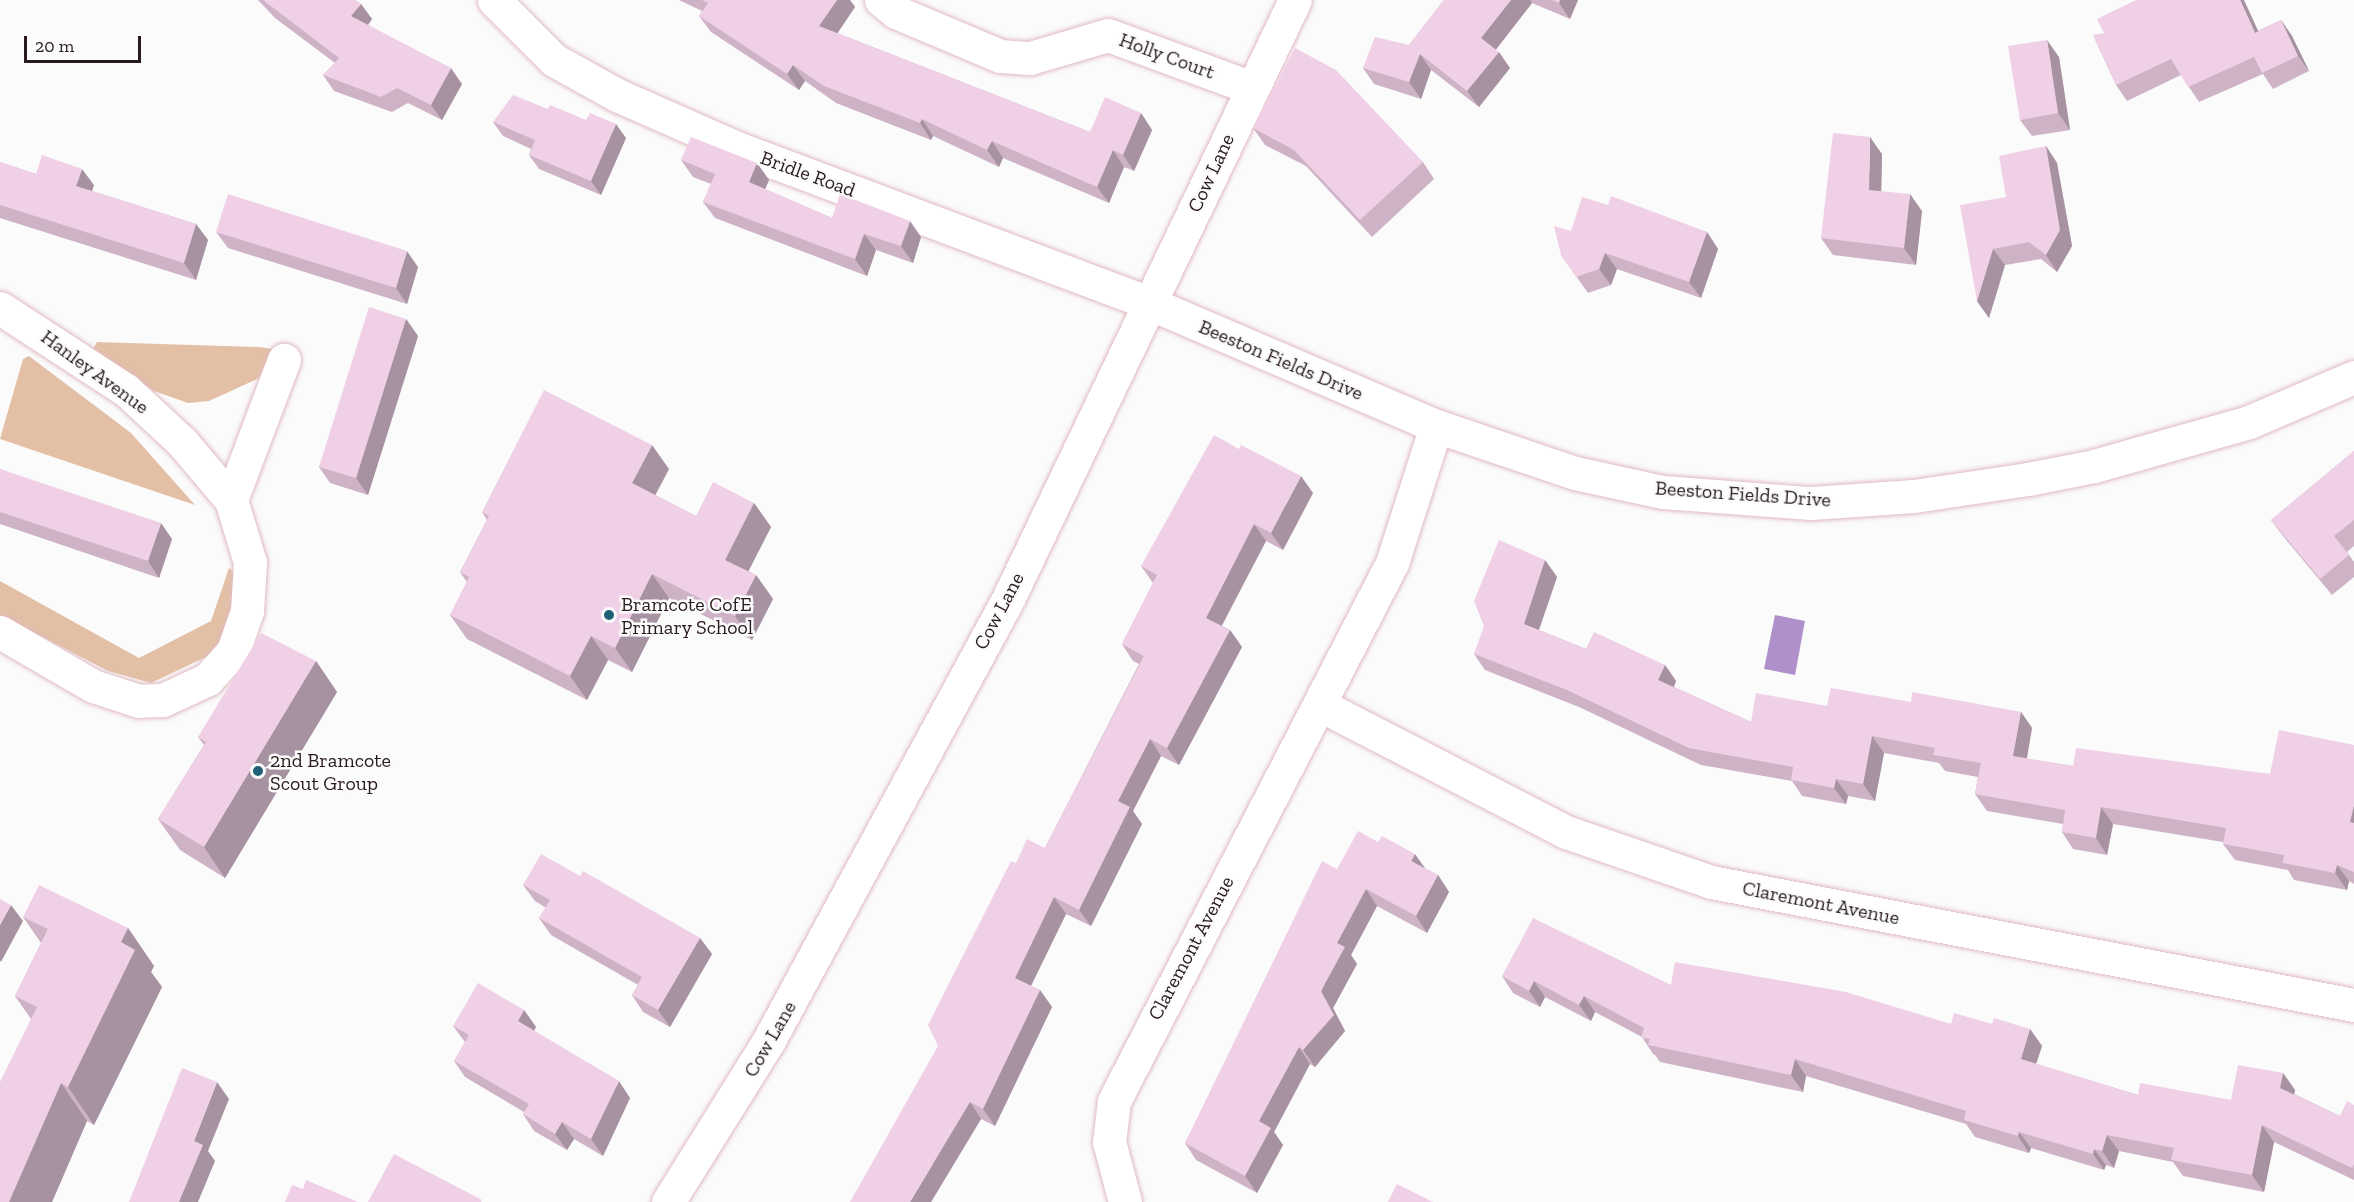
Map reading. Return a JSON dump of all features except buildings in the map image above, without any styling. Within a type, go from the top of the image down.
[{"type":"street","name":"Bridle Road","points":[[494,0],[554,60],[617,95],[737,148],[1149,303]]},
{"type":"street","name":"Holly Court","points":[[881,0],[896,12],[1000,56],[1030,58],[1108,35],[1252,88]]},
{"type":"street","name":"Cow Lane","points":[[668,1202],[768,1042],[1008,598],[1295,0]]},
{"type":"street","name":"Beeston Fields Drive","points":[[1149,303],[1436,426],[1575,473],[1663,492],[1822,502],[1914,496],[2094,466],[2249,422],[2354,377]]},
{"type":"street","name":"Hanley Avenue","points":[[0,308],[126,390],[182,442],[231,500],[248,544],[247,611],[233,651],[208,679],[163,699],[139,701],[93,686],[0,632]]},
{"type":"street","points":[[231,500],[284,360]]},
{"type":"street","name":"Claremont Avenue","points":[[1125,1202],[1109,1142],[1114,1101],[1392,563],[1436,426]]},
{"type":"street","name":"Claremont Avenue","points":[[1320,705],[1566,832],[1711,882],[2354,1005]]},
{"type":"shaded area","points":[[97,342],[272,349],[259,378],[209,401],[188,403],[154,391],[93,349]]},
{"type":"shaded area","points":[[29,356],[131,433],[195,505],[0,439],[23,359]]},
{"type":"shaded area","points":[[229,568],[236,574],[229,626],[212,654],[151,683],[108,671],[0,615],[0,581],[139,658],[211,621]]},
{"type":"shaded area","points":[[1775,615],[1805,621],[1795,675],[1764,669]]},
{"type":"place","name":"Bramcote CofE Primary School","points":[[609,615]]},
{"type":"place","name":"2nd Bramcote Scout Group","points":[[258,771]]}]
